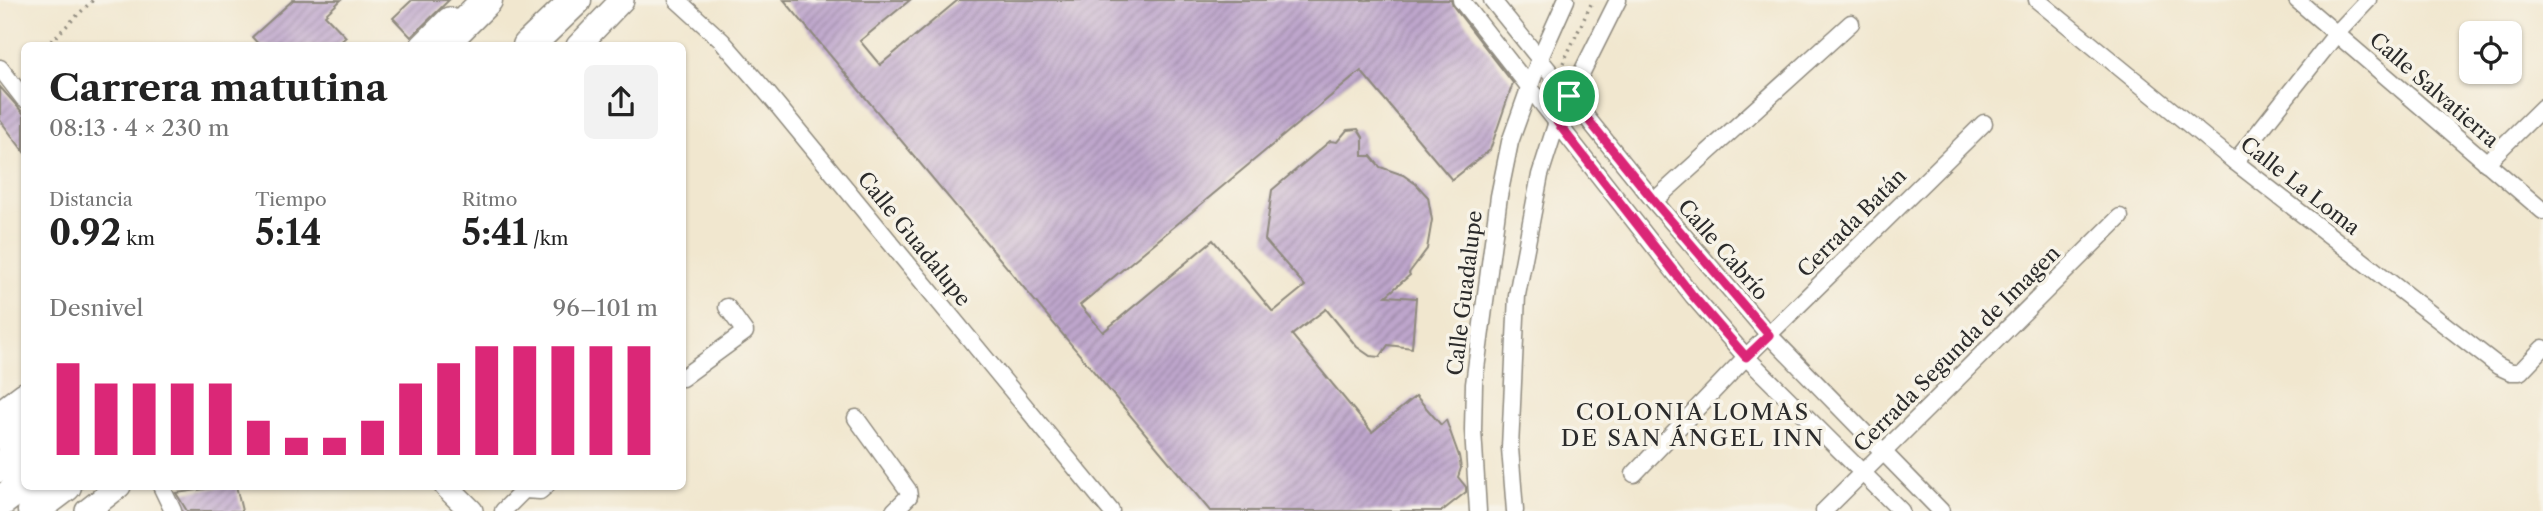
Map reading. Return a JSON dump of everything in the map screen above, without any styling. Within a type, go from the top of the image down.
[{"type":"highway","points":[[446,42],[487,0]]},
{"type":"highway","points":[[469,42],[510,0]]},
{"type":"highway","points":[[533,42],[584,2]]},
{"type":"highway","points":[[556,42],[584,2]]},
{"type":"highway","points":[[0,434],[21,418]]},
{"type":"highway","points":[[0,467],[21,451]]},
{"type":"highway","points":[[0,502],[21,486]]},
{"type":"highway","points":[[33,511],[61,490]]},
{"type":"main road","points":[[426,42],[469,0]]},
{"type":"main road","points":[[582,42],[622,0]]},
{"type":"main road","points":[[0,412],[21,396]]},
{"type":"main road","points":[[87,511],[114,490]]},
{"type":"main road","points":[[438,490],[457,498]]},
{"type":"street","name":"Calle Guadalupe","points":[[677,0],[722,41],[769,94],[1111,511]]},
{"type":"street","points":[[1461,0],[1693,296],[1746,357],[1901,511]]},
{"type":"street","name":"Calle Cabrío","points":[[1492,0],[1654,201],[1769,335],[1941,511]]},
{"type":"street","name":"Calle Guadalupe","points":[[1478,511],[1473,430],[1474,384],[1499,196],[1510,142],[1540,58],[1566,0]]},
{"type":"street","points":[[1515,511],[1510,448],[1517,295],[1540,175],[1557,122],[1618,0]]},
{"type":"street","name":"Calle La Loma","points":[[2037,0],[2235,162],[2498,366],[2511,372],[2520,372],[2543,348]]},
{"type":"street","name":"Calle Salvatierra","points":[[2297,0],[2543,211]]},
{"type":"street","points":[[2235,162],[2337,33],[2368,0]]},
{"type":"street","points":[[1654,201],[1851,23]]},
{"type":"street","points":[[0,68],[21,95]]},
{"type":"street","points":[[2486,163],[2543,107]]},
{"type":"street","name":"Cerrada Batán","points":[[1634,474],[1746,357],[1984,123]]},
{"type":"street","name":"Cerrada Segunda de Imagen","points":[[1824,511],[2120,217]]},
{"type":"street","points":[[686,375],[745,332],[727,307]]},
{"type":"street","points":[[856,418],[908,490],[909,496],[894,511]]},
{"type":"street","points":[[162,490],[173,511]]},
{"type":"street","points":[[503,511],[520,490]]},
{"type":"path","points":[[50,42],[93,0]]},
{"type":"path","points":[[1562,65],[1593,0]]},
{"type":"building","points":[[293,0],[341,0],[325,15],[346,37],[340,42],[256,42],[252,37]]},
{"type":"building","points":[[412,0],[449,0],[411,37],[393,18]]},
{"type":"building","points":[[784,0],[910,0],[860,41],[880,65],[958,0],[1451,0],[1513,83],[1490,150],[1452,180],[1361,71],[1080,305],[1103,332],[1213,240],[1273,312],[1305,286],[1265,240],[1272,190],[1330,141],[1337,142],[1347,130],[1358,129],[1363,137],[1363,156],[1371,156],[1380,167],[1403,175],[1428,197],[1432,220],[1427,249],[1410,275],[1386,296],[1416,298],[1412,348],[1388,345],[1380,357],[1370,356],[1357,347],[1326,309],[1292,335],[1372,432],[1416,396],[1441,425],[1446,420],[1459,456],[1461,468],[1458,477],[1466,487],[1466,492],[1442,511],[1210,511]]},
{"type":"building","points":[[0,87],[21,111],[21,148],[0,120]]},
{"type":"building","points":[[237,490],[242,511],[187,511],[176,493]]},
{"type":"district","name":"COLONIA LOMAS DE SAN ÁNGEL INN","points":[[1693,425]]},
{"type":"route","points":[[1569,96],[1654,201],[1769,335],[1746,357],[1693,296],[1557,122],[1569,96]]}]
